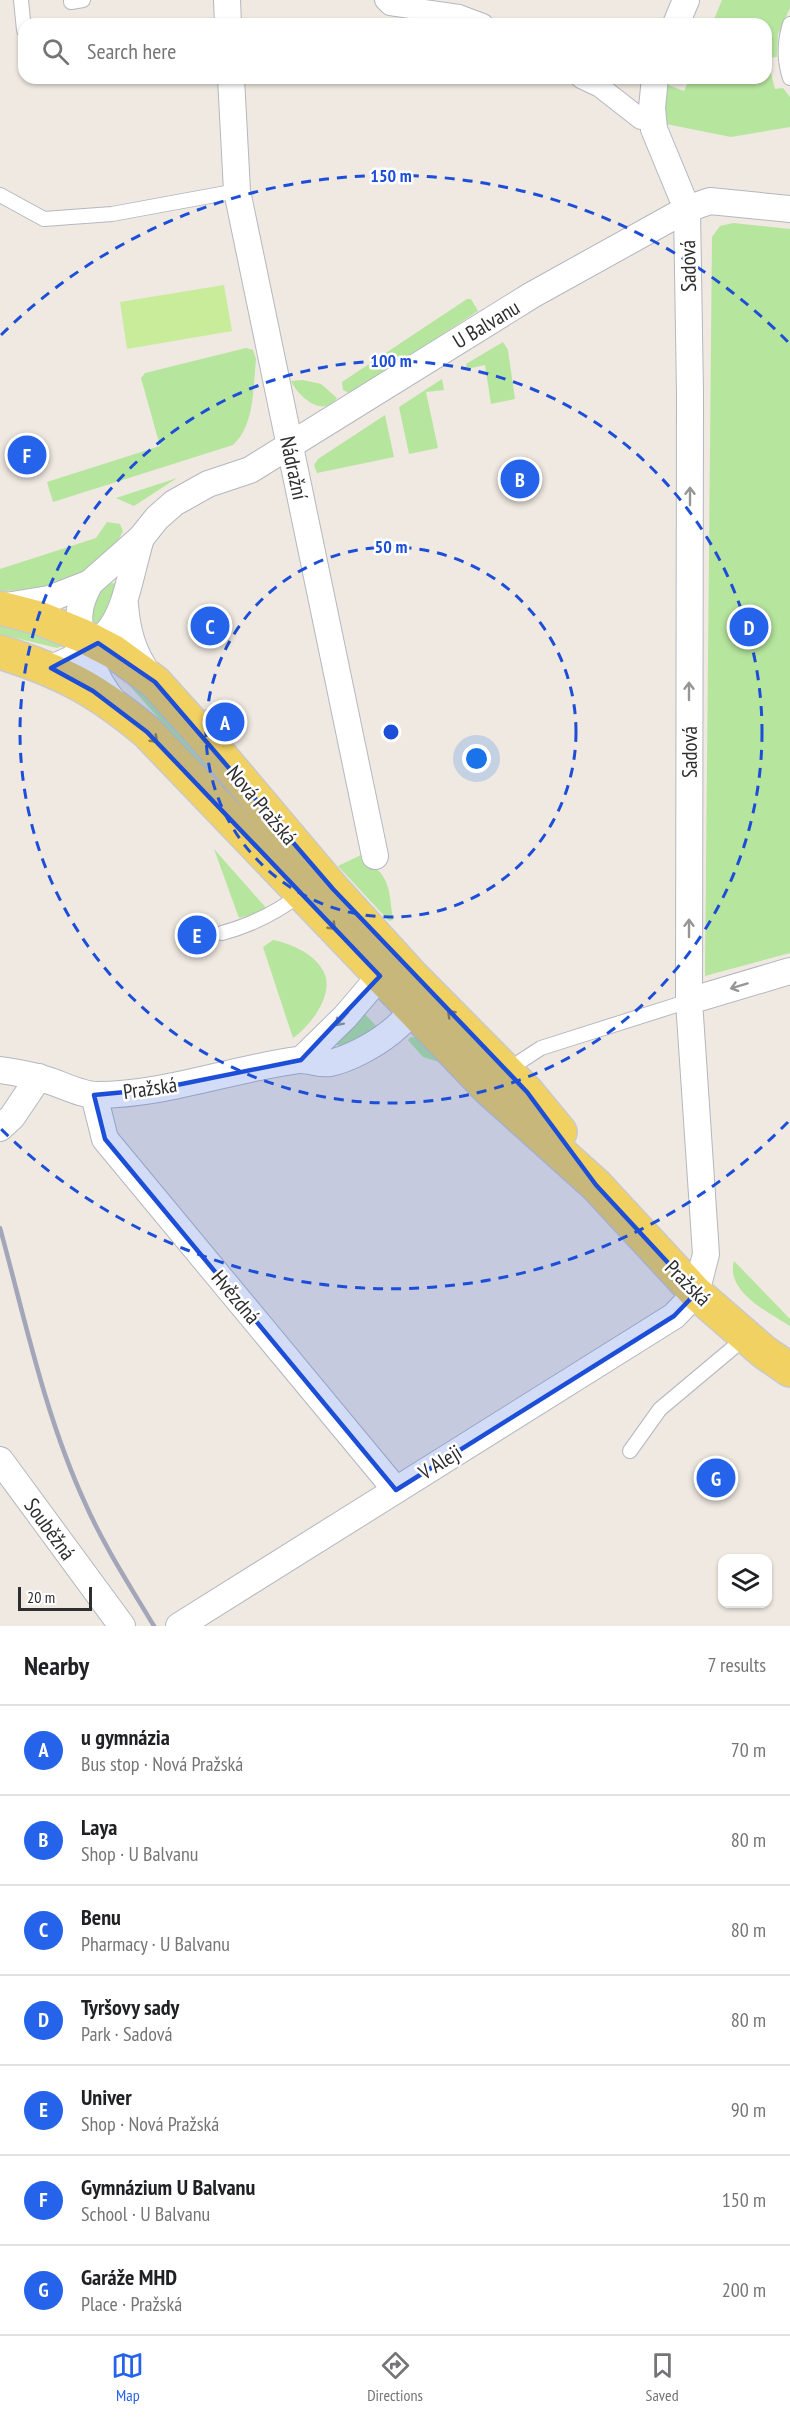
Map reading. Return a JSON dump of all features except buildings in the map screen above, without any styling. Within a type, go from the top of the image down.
[{"type":"main road","name":"Nová Pražská","points":[[0,607],[39,618],[133,664],[155,682],[209,742],[333,889],[413,977]]},
{"type":"main road","name":"Nová Pražská","points":[[0,652],[51,668],[120,709],[147,732],[380,976]]},
{"type":"main road","name":"Pražská","points":[[380,976],[488,1088],[596,1185],[696,1293],[746,1337],[790,1370]]},
{"type":"main road","name":"Pražská","points":[[413,977],[527,1092],[559,1130],[596,1185]]},
{"type":"street","points":[[227,0],[228,18]]},
{"type":"street","points":[[385,0],[390,5],[467,18]]},
{"type":"street","points":[[678,18],[686,0]]},
{"type":"street","name":"Nádražní","points":[[231,84],[237,191],[375,856]]},
{"type":"street","points":[[594,84],[641,119],[652,119]]},
{"type":"street","points":[[655,84],[652,119],[660,147],[687,209]]},
{"type":"street","name":"U Balvanu","points":[[0,607],[49,599],[90,583],[141,538],[157,518],[174,503],[208,484],[250,470],[532,295],[687,209],[710,201],[790,209]]},
{"type":"street","name":"Sadová","points":[[687,209],[690,382],[689,1001],[706,1254],[696,1293]]},
{"type":"street","name":"U Balvanu","points":[[51,668],[90,643],[118,621],[125,605],[141,538]]},
{"type":"street","name":"U Balvanu","points":[[90,583],[80,608],[90,643],[95,674],[120,709]]},
{"type":"street","name":"U Balvanu","points":[[125,605],[134,652],[155,682]]},
{"type":"street","points":[[689,1001],[790,971]]},
{"type":"street","points":[[301,1060],[345,1017],[380,976],[397,972],[413,977],[419,995],[413,1011]]},
{"type":"street","name":"Pražská","points":[[0,1070],[39,1077],[94,1095],[157,1089],[301,1060],[328,1064],[353,1055],[391,1032],[413,1011]]},
{"type":"street","points":[[0,1128],[12,1117],[39,1077]]},
{"type":"street","name":"Hvězdná","points":[[94,1095],[105,1139],[396,1490]]},
{"type":"street","name":"V Aleji","points":[[179,1626],[674,1316],[696,1293]]},
{"type":"street","name":"Souběžná","points":[[0,1460],[122,1626]]},
{"type":"lane","points":[[21,0],[23,18]]},
{"type":"lane","points":[[71,0],[71,2],[83,0]]},
{"type":"lane","points":[[790,24],[785,46],[790,78]]},
{"type":"lane","points":[[0,195],[44,219],[112,213],[237,191]]},
{"type":"lane","points":[[222,933],[249,926],[279,911],[301,894]]},
{"type":"lane","points":[[521,1061],[541,1048],[689,1001]]},
{"type":"lane","points":[[630,1451],[660,1409],[746,1337]]},
{"type":"highlighted area","points":[[98,643],[155,682],[333,889],[527,1092],[596,1185],[696,1293],[674,1316],[396,1490],[105,1139],[94,1095],[157,1089],[301,1060],[380,976],[147,732],[93,691],[51,668]]},
{"type":"green space","points":[[722,0],[790,0],[790,8],[778,34],[777,57],[772,58],[772,18],[714,18]]},
{"type":"green space","points":[[772,77],[775,89],[783,88],[790,97],[790,127],[731,137],[666,124],[666,84],[684,91],[687,84],[772,84]]},
{"type":"green space","points":[[733,223],[790,229],[790,953],[705,976],[712,237],[720,226]]},
{"type":"green space","points":[[224,285],[232,331],[127,349],[120,302]]},
{"type":"green space","points":[[467,299],[471,299],[478,311],[351,394],[343,390],[342,382]]},
{"type":"green space","points":[[503,342],[508,350],[515,399],[491,404],[485,365],[467,369],[466,364]]},
{"type":"green space","points":[[246,348],[253,350],[256,359],[252,405],[245,427],[233,445],[53,502],[47,482],[160,446],[141,378],[145,373]]},
{"type":"green space","points":[[442,379],[444,390],[426,392],[438,448],[409,454],[399,407]]},
{"type":"green space","points":[[303,380],[321,384],[337,398],[325,406],[311,403],[299,393],[291,381]]},
{"type":"green space","points":[[385,415],[394,457],[317,473],[314,465],[318,459]]},
{"type":"green space","points":[[177,478],[134,506],[116,498]]},
{"type":"green space","points":[[107,522],[120,524],[123,531],[114,547],[102,560],[87,570],[53,584],[0,591],[0,569],[96,538]]},
{"type":"green space","points":[[116,583],[112,606],[103,625],[91,625],[89,605],[102,584]]},
{"type":"green space","points":[[0,622],[48,635],[64,645],[57,648],[0,634]]},
{"type":"green space","points":[[121,676],[132,681],[249,811],[245,815]]},
{"type":"green space","points":[[214,849],[268,910],[239,918]]},
{"type":"green space","points":[[361,855],[383,876],[389,890],[393,920],[389,921],[338,866]]},
{"type":"green space","points":[[273,940],[304,951],[322,968],[327,984],[323,1002],[318,1011],[306,1027],[293,1038],[263,947]]},
{"type":"green space","points":[[362,1011],[378,1028],[344,1048],[333,1043],[345,1035]]},
{"type":"green space","points":[[411,1037],[418,1038],[452,1066],[423,1057],[408,1040]]},
{"type":"green space","points":[[734,1261],[790,1319],[790,1326],[761,1308],[742,1291],[733,1272]]},
{"type":"railway","points":[[0,1228],[47,1402],[71,1470],[100,1535],[154,1626]]},
{"type":"place","name":"Gymnázium U Balvanu","points":[[27,455]]},
{"type":"place","name":"Laya","points":[[520,479]]},
{"type":"place","name":"Benu","points":[[210,626]]},
{"type":"place","name":"Tyršovy sady","points":[[749,627]]},
{"type":"place","name":"u gymnázia","points":[[225,722]]},
{"type":"place","name":"Univer","points":[[197,935]]},
{"type":"place","name":"Garáže MHD","points":[[716,1478]]}]
